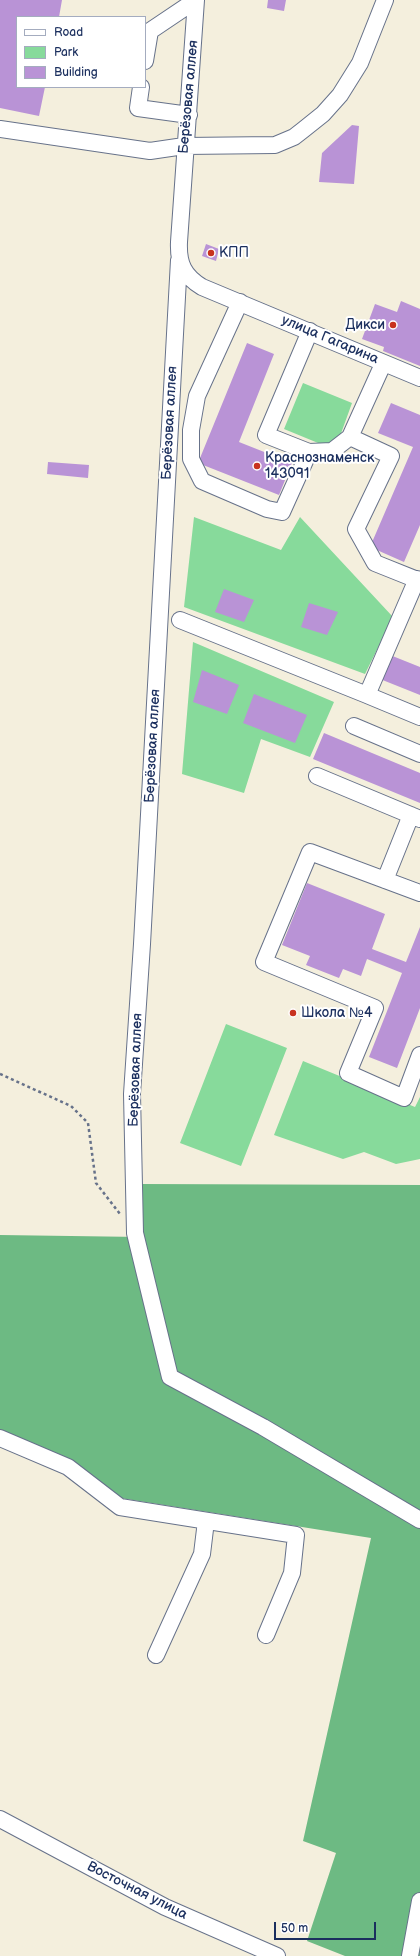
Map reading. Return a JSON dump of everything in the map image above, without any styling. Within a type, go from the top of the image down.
[{"type":"street","points":[[146,55],[150,32],[196,0]]},
{"type":"street","name":"Берёзовая аллея","points":[[196,0],[189,115],[184,146],[143,936],[132,1094],[135,1233],[170,1376],[263,1427],[420,1520]]},
{"type":"street","points":[[0,130],[150,151],[184,146],[268,146],[284,141],[304,130],[331,106],[355,72],[385,0]]},
{"type":"street","points":[[141,88],[138,108],[189,115]]},
{"type":"street","name":"улица Гагарина","points":[[179,260],[183,272],[192,281],[202,287],[310,331],[383,364],[420,378]]},
{"type":"street","points":[[240,302],[197,396],[191,430],[191,459],[202,481],[267,510],[282,512],[309,452]]},
{"type":"street","points":[[310,331],[266,435],[309,452],[332,451],[350,437],[383,364]]},
{"type":"street","points":[[350,437],[391,456],[356,529],[375,563],[418,580],[367,695]]},
{"type":"street","points":[[180,620],[420,717]]},
{"type":"street","points":[[354,726],[420,754]]},
{"type":"street","points":[[317,776],[416,817],[384,880]]},
{"type":"street","points":[[420,893],[310,852],[264,962],[375,1008],[348,1073],[404,1098],[420,1055]]},
{"type":"street","points":[[0,1438],[68,1467],[120,1508],[296,1535],[292,1573],[266,1635]]},
{"type":"street","points":[[156,1655],[202,1554],[206,1521]]},
{"type":"street","name":"Восточная улица","points":[[0,1819],[165,1907],[277,1956]]},
{"type":"street","points":[[410,1956],[420,1901]]},
{"type":"path","points":[[0,1074],[71,1106],[88,1123],[96,1183],[135,1233]]},
{"type":"green space","points":[[303,383],[352,403],[339,439],[323,445],[284,429]]},
{"type":"green space","points":[[194,517],[281,550],[300,517],[393,617],[365,674],[184,607]]},
{"type":"green space","points":[[193,642],[334,702],[310,757],[261,739],[244,793],[182,774]]},
{"type":"green space","points":[[226,1024],[287,1048],[241,1166],[180,1143]]},
{"type":"green space","points":[[303,1061],[415,1107],[420,1097],[420,1159],[396,1164],[364,1152],[343,1159],[274,1135]]},
{"type":"green space","points":[[141,1184],[420,1185],[420,1956],[345,1956],[307,1941],[336,1853],[303,1841],[371,1538],[120,1498],[0,1437],[0,1235],[141,1237]]},
{"type":"building","points":[[0,0],[62,0],[59,16],[16,16],[16,88],[45,88],[39,116],[0,108]]},
{"type":"building","points":[[268,0],[286,0],[284,11],[267,8]]},
{"type":"building","points":[[352,125],[359,126],[354,184],[319,182],[322,153]]},
{"type":"building","name":"КПП","points":[[206,244],[219,249],[216,261],[202,256]]},
{"type":"building","name":"Дикси","points":[[401,301],[420,309],[420,366],[383,351],[384,347],[362,339],[375,304],[397,312]]},
{"type":"building","points":[[247,343],[274,354],[239,442],[292,463],[279,495],[198,463]]},
{"type":"building","points":[[391,403],[420,415],[420,525],[404,562],[370,547],[413,447],[378,433]]},
{"type":"building","points":[[48,462],[89,465],[88,478],[47,474]]},
{"type":"building","points":[[224,589],[254,600],[244,622],[215,612]]},
{"type":"building","points":[[309,603],[338,612],[327,635],[301,627]]},
{"type":"building","points":[[390,655],[420,667],[420,695],[380,679]]},
{"type":"building","points":[[202,670],[239,685],[227,714],[193,702]]},
{"type":"building","points":[[254,694],[307,715],[295,743],[243,723]]},
{"type":"building","points":[[324,733],[420,773],[420,803],[313,759]]},
{"type":"building","points":[[307,883],[385,914],[372,949],[406,962],[420,927],[420,1008],[397,1068],[369,1057],[402,973],[367,959],[361,976],[343,969],[339,978],[306,965],[310,956],[282,945]]},
{"type":"place","name":"КПП","points":[[211,253]]},
{"type":"place","name":"Дикси","points":[[393,325]]},
{"type":"place","name":"Краснознаменск 143091","points":[[257,466]]},
{"type":"place","name":"Школа №4","points":[[293,1013]]}]
